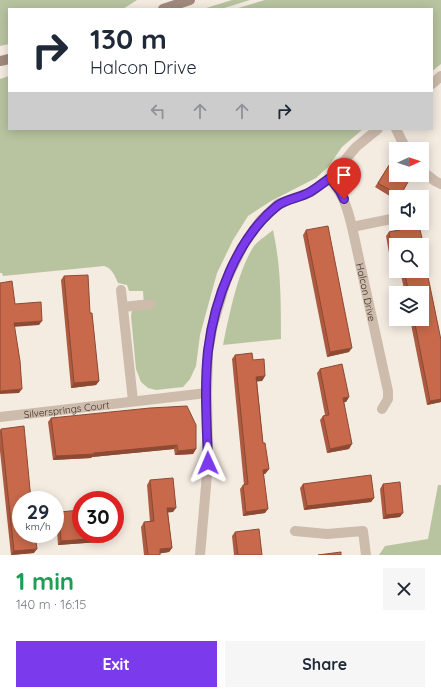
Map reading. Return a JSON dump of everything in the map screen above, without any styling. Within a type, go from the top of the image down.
[{"type":"main road","points":[[165,8],[190,0]]},
{"type":"street","points":[[433,83],[441,76]]},
{"type":"street","points":[[200,555],[208,463],[208,351],[213,325],[226,281],[243,246],[260,221],[278,204],[310,192],[330,178],[356,147],[377,130]]},
{"type":"street","points":[[396,130],[402,142]]},
{"type":"street","points":[[429,176],[441,184]]},
{"type":"street","name":"Halcon Drive","points":[[330,178],[340,191],[348,208],[388,391],[388,399],[382,409]]},
{"type":"street","points":[[352,227],[389,219]]},
{"type":"street","points":[[121,290],[133,401]]},
{"type":"street","points":[[123,307],[151,304]]},
{"type":"street","name":"Silversprings Court","points":[[0,417],[207,393]]},
{"type":"street","points":[[295,531],[327,534],[363,531],[366,555]]},
{"type":"green space","points":[[0,0],[137,0],[125,8],[8,8],[8,44],[0,46]]},
{"type":"green space","points":[[232,0],[250,0],[224,8],[206,8]]},
{"type":"green space","points":[[265,0],[441,0],[441,64],[433,70],[433,8],[238,8]]},
{"type":"green space","points":[[8,76],[8,130],[362,130],[342,147],[328,167],[316,178],[271,201],[248,216],[233,240],[217,273],[200,335],[196,366],[190,379],[183,387],[156,390],[148,388],[141,382],[136,369],[131,316],[132,310],[144,306],[143,291],[129,291],[127,285],[118,283],[111,270],[104,266],[3,276],[2,273],[0,273],[0,79]]},
{"type":"green space","points":[[273,230],[276,244],[281,298],[281,339],[223,345],[235,294],[248,256],[254,246]]},
{"type":"green space","points":[[438,485],[441,485],[441,555],[379,555],[385,546],[428,539]]},
{"type":"building","points":[[389,165],[389,182],[408,182],[403,190],[390,190],[378,183]]},
{"type":"building","points":[[328,226],[352,348],[330,352],[306,230]]},
{"type":"building","points":[[399,230],[420,230],[422,238],[390,238],[389,232]]},
{"type":"building","points":[[88,275],[90,313],[92,313],[99,381],[74,383],[64,276]]},
{"type":"building","points":[[406,278],[428,278],[441,340],[441,399],[430,401],[415,326],[429,326],[429,286],[407,286]]},
{"type":"building","points":[[12,281],[15,304],[41,302],[42,321],[14,323],[20,361],[22,389],[0,391],[0,283]]},
{"type":"building","points":[[252,353],[253,360],[264,359],[265,376],[256,377],[263,443],[265,443],[269,469],[263,470],[268,509],[246,512],[243,485],[248,484],[235,355]]},
{"type":"building","points":[[342,364],[349,397],[343,398],[352,444],[330,449],[323,416],[329,415],[320,369]]},
{"type":"building","points":[[187,406],[196,425],[196,449],[178,451],[177,445],[94,454],[56,456],[51,418],[150,408]]},
{"type":"building","points":[[24,426],[30,491],[12,491],[12,532],[1,429]]},
{"type":"building","points":[[371,475],[374,498],[307,506],[303,484]]},
{"type":"building","points":[[173,478],[176,508],[167,508],[172,548],[160,549],[160,555],[148,555],[144,522],[154,521],[150,480]]},
{"type":"building","points":[[400,482],[403,513],[386,515],[383,484]]},
{"type":"building","points":[[72,511],[72,540],[64,541],[64,512]]},
{"type":"building","points":[[259,529],[262,555],[238,555],[235,532]]},
{"type":"building","points":[[13,543],[36,543],[37,549],[14,551]]},
{"type":"building","points":[[341,552],[341,555],[318,555]]},
{"type":"route","points":[[208,463],[208,351],[213,325],[226,281],[243,246],[260,221],[278,204],[310,192],[330,178],[344,199]]}]
